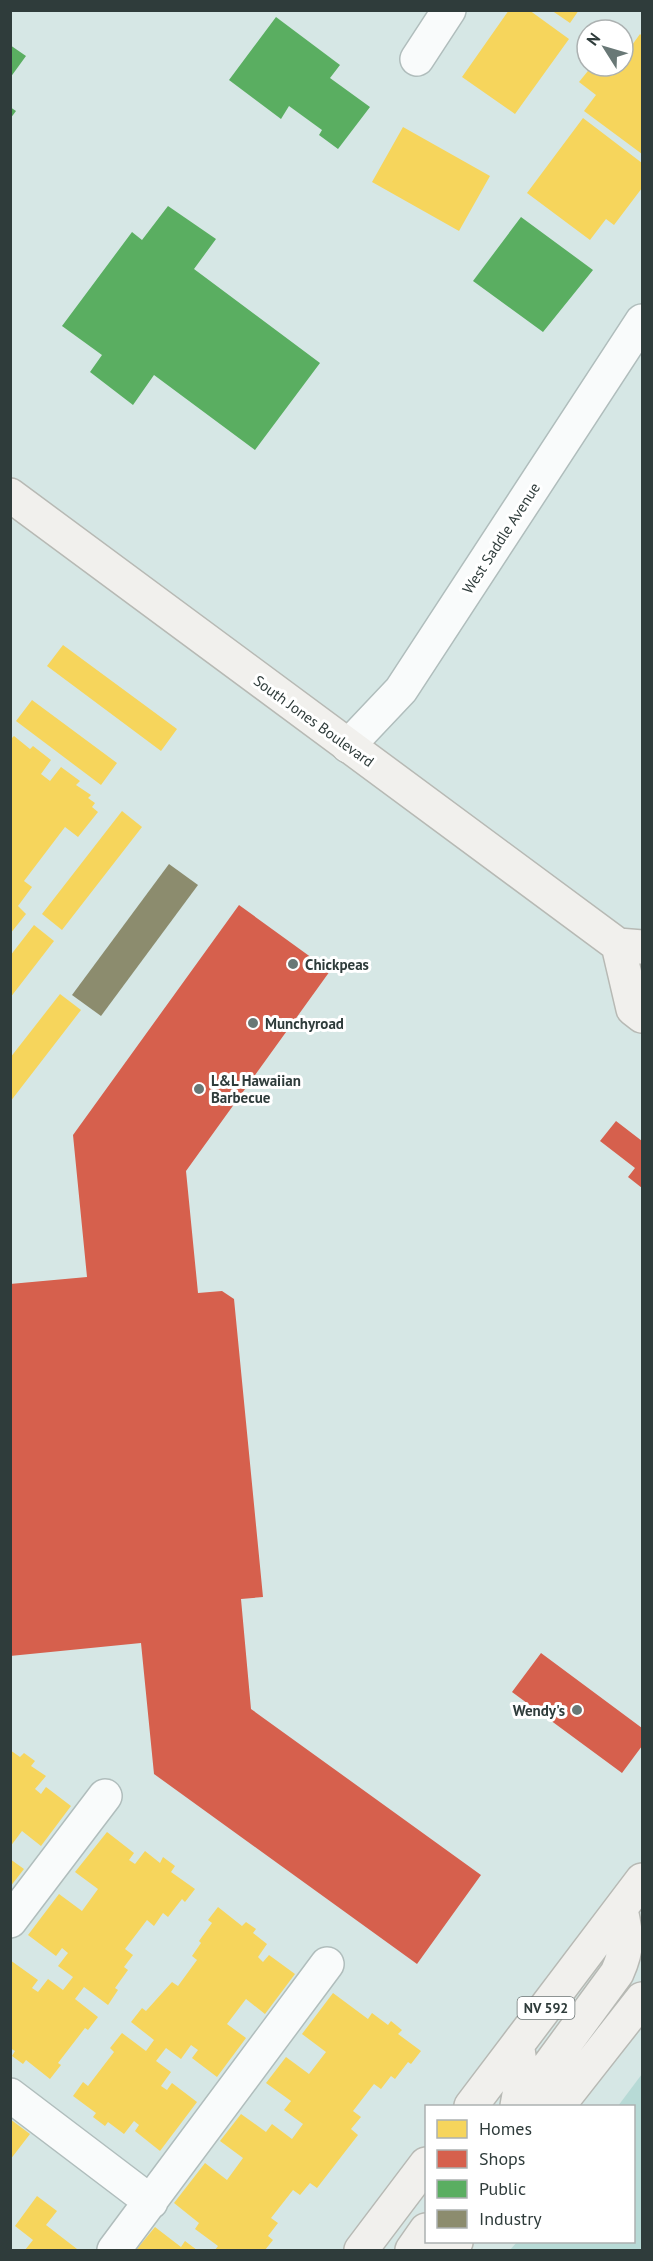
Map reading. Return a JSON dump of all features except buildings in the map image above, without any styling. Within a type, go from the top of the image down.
[{"type":"main road","name":"South Jones Boulevard","points":[[10,495],[348,746],[630,946],[633,1009],[642,1016]]},
{"type":"main road","name":"NV 592","points":[[472,2105],[642,1880]]},
{"type":"main road","points":[[552,2105],[542,2088],[548,2067],[617,1973],[625,1955],[628,1941],[621,1909]]},
{"type":"main road","points":[[559,2105],[642,1999]]},
{"type":"main road","points":[[517,2045],[522,2078],[517,2105]]},
{"type":"main road","points":[[361,2250],[425,2165]]},
{"type":"main road","points":[[412,2250],[425,2231]]},
{"type":"street","points":[[417,59],[449,10]]},
{"type":"street","name":"West Saddle Avenue","points":[[348,746],[401,690],[642,321]]},
{"type":"street","points":[[10,1921],[105,1796]]},
{"type":"street","points":[[114,2250],[327,1964]]},
{"type":"street","points":[[10,2095],[151,2202]]},
{"type":"shaded area","points":[[642,2074],[642,2250],[510,2250],[516,2243],[635,2243],[635,2105],[619,2105]]},
{"type":"place","name":"Chickpeas","points":[[293,964]]},
{"type":"place","name":"Munchyroad","points":[[253,1023]]},
{"type":"place","name":"L&L Hawaiian Barbecue","points":[[199,1089]]},
{"type":"place","name":"Wendy's","points":[[577,1710]]}]
